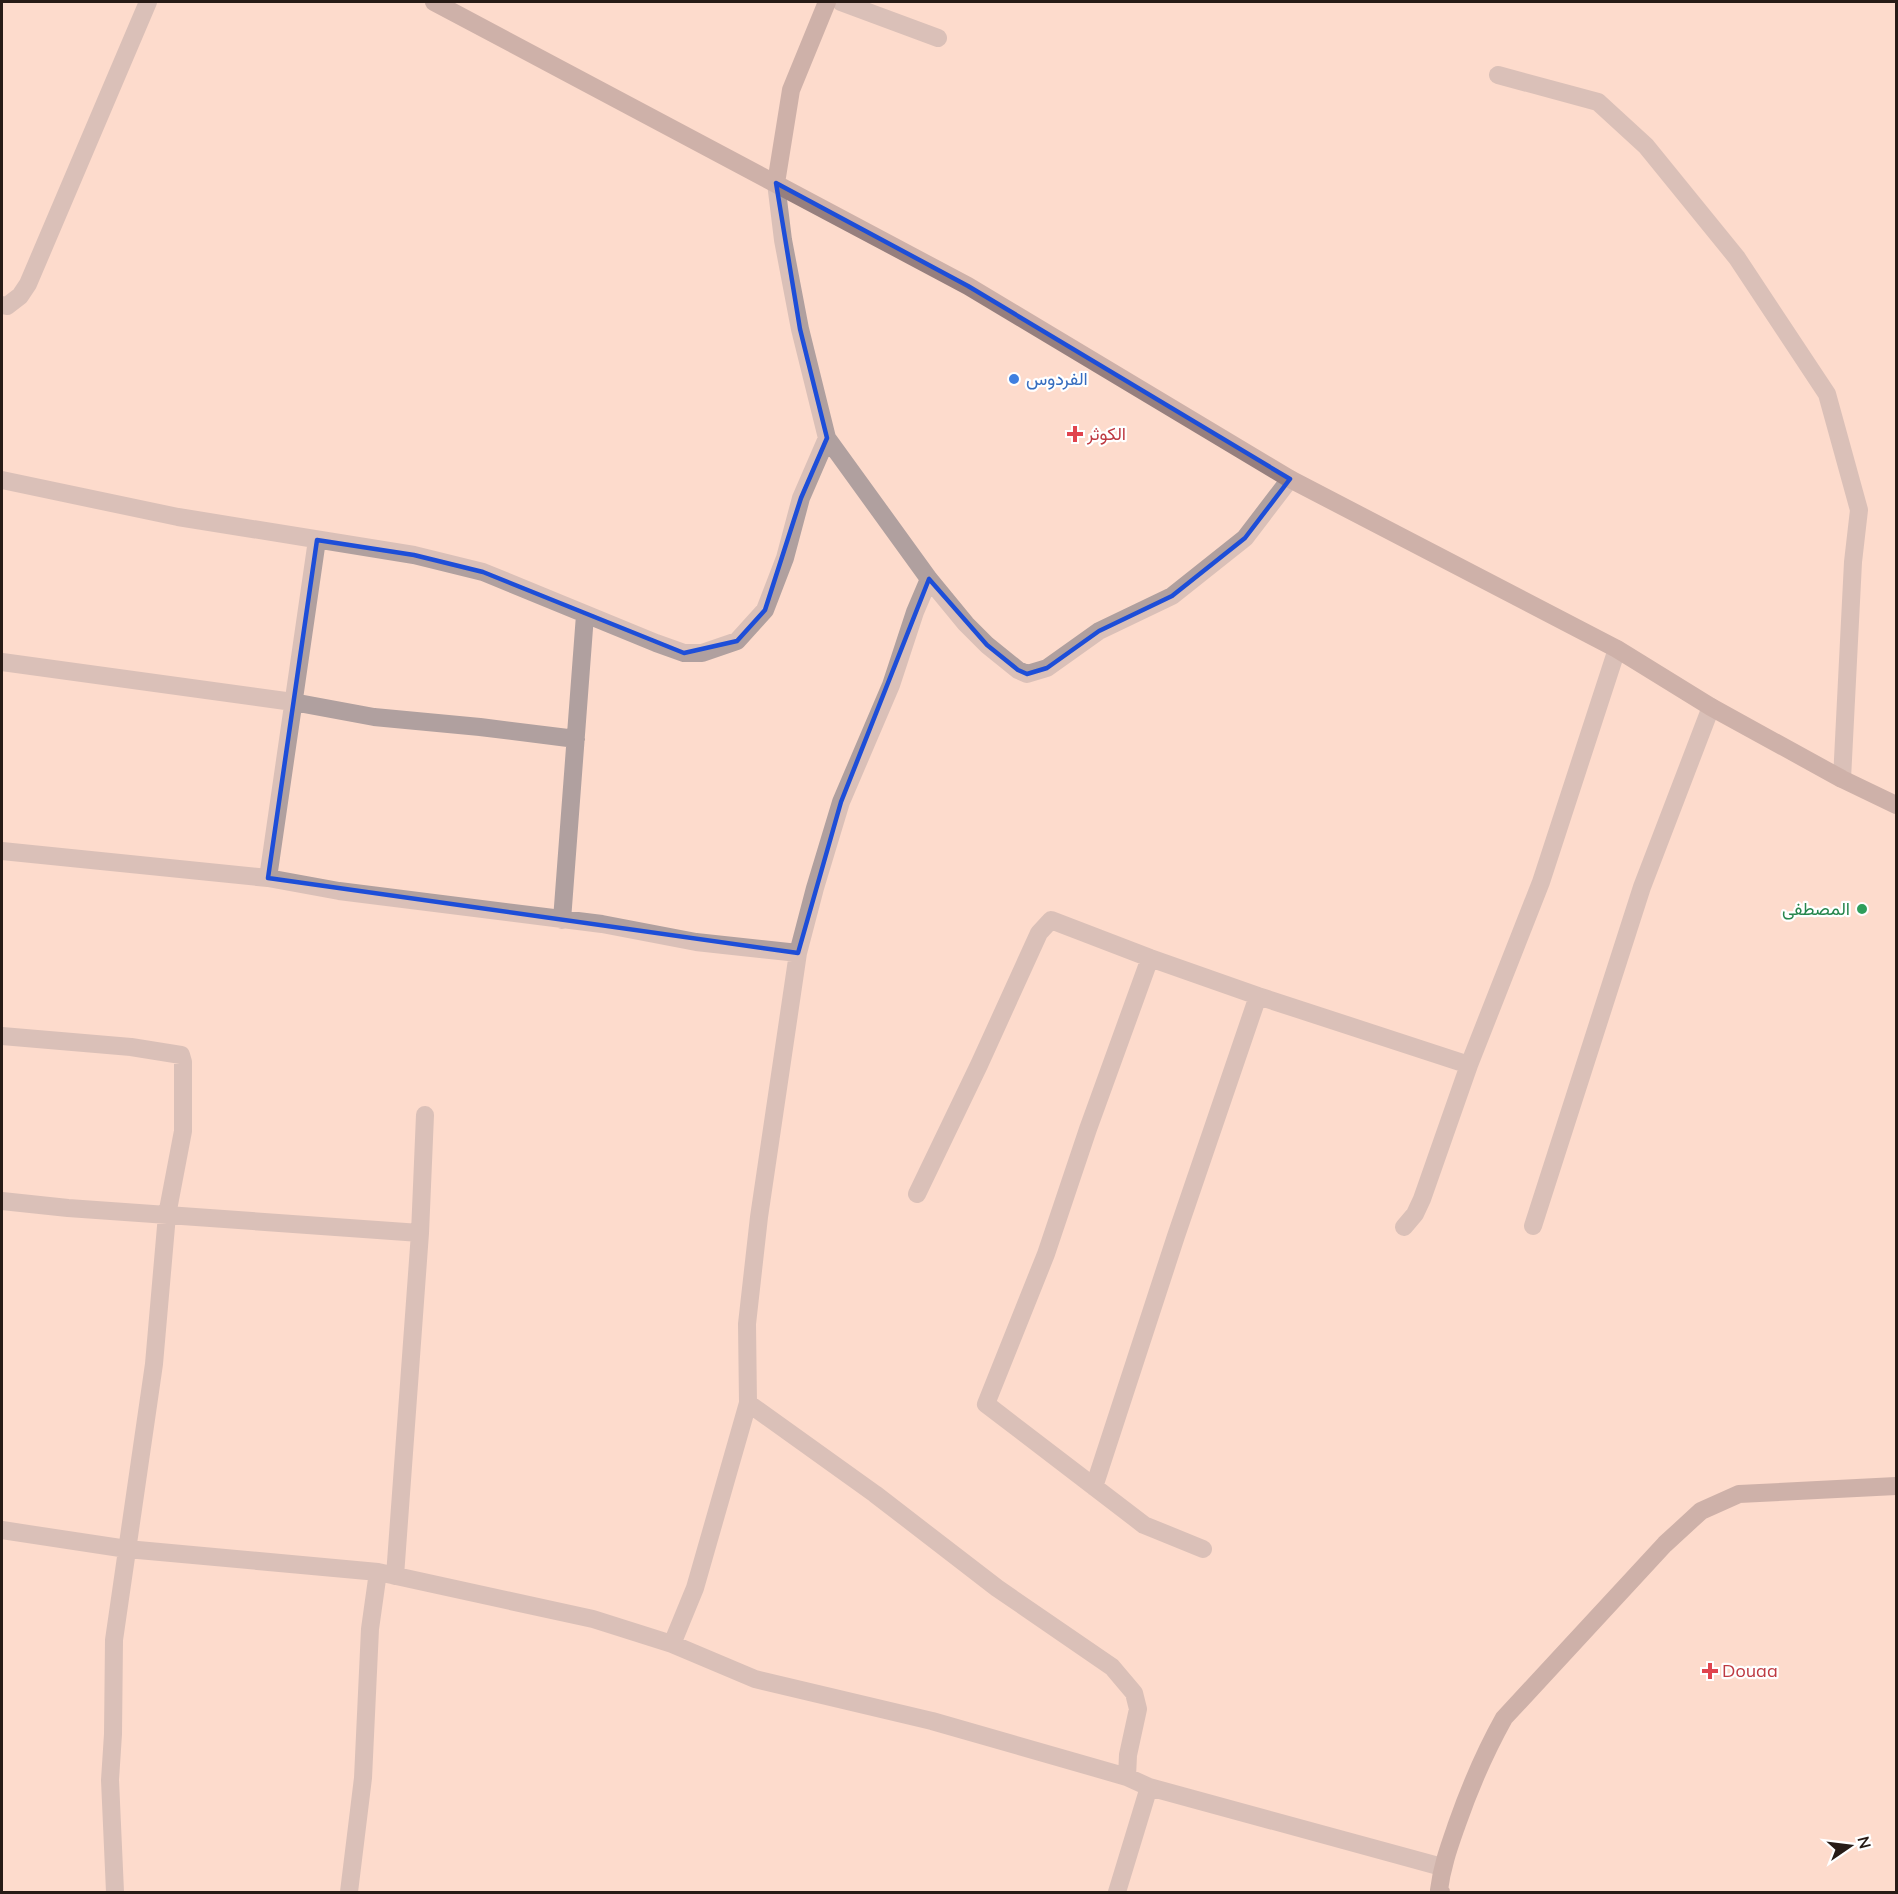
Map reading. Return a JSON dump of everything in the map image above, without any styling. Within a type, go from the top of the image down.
[{"type":"street","points":[[2,305],[7,306],[20,296],[28,284],[148,2]]},
{"type":"street","points":[[434,2],[968,286],[1290,479],[1617,649],[1711,707],[1842,779],[1896,805]]},
{"type":"street","points":[[827,2],[791,90],[776,183],[783,240],[800,329],[827,438],[929,579],[966,624],[987,645],[1018,670],[1027,674],[1047,668],[1099,631],[1172,596],[1245,538],[1290,479]]},
{"type":"street","points":[[841,2],[938,38]]},
{"type":"street","points":[[1498,75],[1598,102],[1646,146],[1737,258],[1827,394],[1859,510],[1853,562],[1842,779]]},
{"type":"street","points":[[2,480],[178,517],[414,555],[483,572],[684,653],[702,653],[737,641],[765,610],[785,558],[801,498],[827,438]]},
{"type":"street","points":[[268,878],[317,540]]},
{"type":"street","points":[[672,1644],[695,1588],[748,1403],[747,1324],[758,1228],[798,953],[841,802],[891,685],[915,612],[929,579]]},
{"type":"street","points":[[562,920],[585,615]]},
{"type":"street","points":[[1404,1227],[1415,1214],[1422,1199],[1469,1065],[1541,882],[1617,649]]},
{"type":"street","points":[[2,662],[293,702],[374,717],[576,739]]},
{"type":"street","points":[[1533,1226],[1642,887],[1711,707]]},
{"type":"street","points":[[2,851],[268,878],[339,891],[602,924],[696,942],[798,953]]},
{"type":"street","points":[[917,1194],[1039,933],[1051,920],[1258,996],[1469,1065]]},
{"type":"street","points":[[1150,958],[1046,1254],[986,1404],[1144,1525],[1203,1549]]},
{"type":"street","points":[[1094,1487],[1258,996]]},
{"type":"street","points":[[2,1036],[131,1047],[181,1055],[183,1062],[183,1131],[166,1215],[154,1364],[114,1640],[110,1780],[115,1893]]},
{"type":"street","points":[[349,1893],[363,1778],[370,1629],[386,1574],[420,1233],[425,1115]]},
{"type":"street","points":[[2,1201],[68,1208],[420,1233]]},
{"type":"street","points":[[748,1403],[884,1500],[997,1588],[1112,1667],[1134,1693],[1138,1709],[1128,1755],[1127,1777]]},
{"type":"street","points":[[1441,1893],[1439,1890],[1442,1868],[1468,1792],[1485,1751],[1503,1718],[1665,1544],[1701,1511],[1739,1494],[1896,1486]]},
{"type":"street","points":[[2,1530],[127,1549],[386,1574],[593,1619],[672,1644],[755,1678],[932,1721],[1127,1777],[1149,1788],[1442,1868]]},
{"type":"street","points":[[1117,1893],[1149,1788]]},
{"type":"highlighted area","points":[[776,183],[968,286],[1290,479],[1245,538],[1172,596],[1099,631],[1047,668],[1027,674],[1018,670],[987,645],[929,579],[841,802],[798,953],[268,878],[317,540],[414,555],[483,572],[684,653],[737,641],[765,610],[801,498],[827,438],[800,329]]},
{"type":"place","name":"الفردوس","points":[[1014,379]]},
{"type":"place","name":"الكوثر","points":[[1075,434]]},
{"type":"place","name":"المصطفى","points":[[1862,909]]},
{"type":"place","name":"Douaa","points":[[1710,1671]]}]
